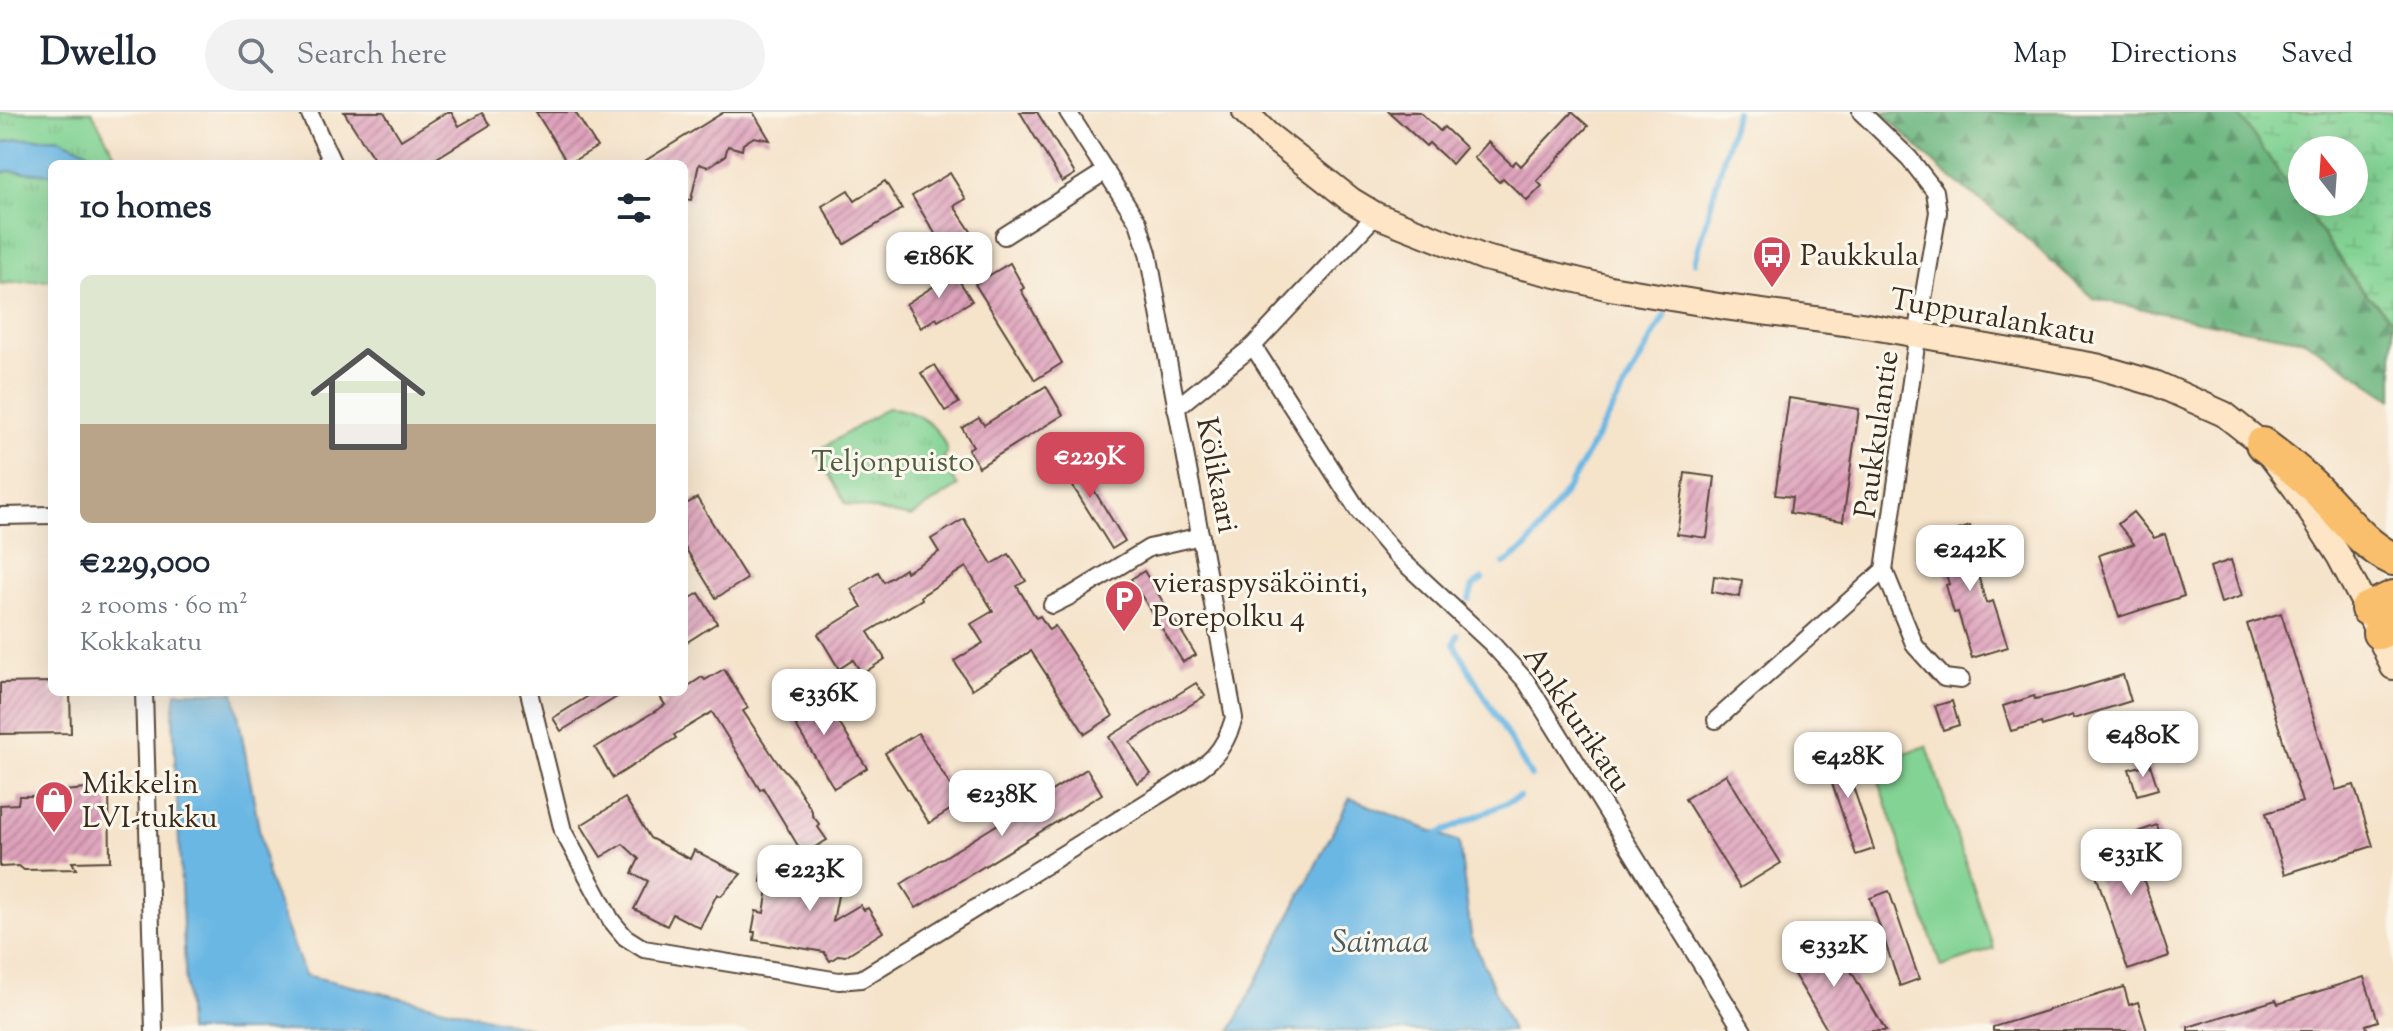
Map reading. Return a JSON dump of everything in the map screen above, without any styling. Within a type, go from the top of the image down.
[{"type":"highway","points":[[2262,444],[2317,490],[2375,549],[2393,559]]},
{"type":"street","points":[[309,112],[331,160]]},
{"type":"street","name":"Kölikaari","points":[[530,696],[563,831],[611,920],[625,937],[644,949],[839,981],[861,979],[1170,788],[1219,753],[1229,736],[1234,718],[1148,253],[1138,222],[1068,112]]},
{"type":"street","name":"Tuppuralankatu","points":[[1245,112],[1267,134],[1351,200],[1376,215],[1485,258],[1610,288],[1918,335],[2096,366],[2157,384],[2224,414],[2262,444],[2383,616],[2393,667]]},
{"type":"street","name":"Paukkulantie","points":[[1861,112],[1909,158],[1935,191],[1938,212],[1884,570]]},
{"type":"street","points":[[1004,236],[1106,171]]},
{"type":"street","points":[[1176,408],[1253,346],[1376,215]]},
{"type":"street","name":"Ankkurikatu","points":[[1253,346],[1358,510],[1395,554],[1492,644],[1526,681],[1743,1031]]},
{"type":"street","points":[[0,516],[48,515]]},
{"type":"street","points":[[1052,605],[1149,548],[1201,536]]},
{"type":"street","points":[[1716,720],[1884,570],[1915,646],[1944,678],[1961,680]]},
{"type":"street","points":[[144,696],[154,1031]]},
{"type":"green space","points":[[0,112],[92,112],[118,160],[48,160],[48,280],[0,284]]},
{"type":"green space","points":[[1882,112],[2237,112],[2288,185],[2288,216],[2310,216],[2359,287],[2393,320],[2393,399],[2304,340],[2093,298],[2005,219],[1943,172]]},
{"type":"green space","points":[[2237,112],[2393,112],[2393,320],[2360,287],[2310,216],[2368,216],[2368,136],[2288,136],[2288,185]]},
{"type":"green space","name":"Teljonpuisto","points":[[887,408],[916,415],[932,426],[947,452],[942,462],[958,486],[911,517],[846,504],[816,452]]},
{"type":"green space","points":[[1927,746],[1994,949],[1941,967],[1873,763]]},
{"type":"water","points":[[58,138],[87,151],[93,160],[48,160],[48,174],[0,173],[0,143],[17,139]]},
{"type":"water","points":[[176,696],[235,696],[268,878],[305,975],[543,1031],[188,1031],[173,716]]},
{"type":"water","name":"Saimaa","points":[[1350,798],[1459,842],[1471,935],[1512,1031],[1231,1031]]},
{"type":"building","points":[[344,112],[384,112],[401,140],[447,112],[451,112],[459,126],[482,113],[490,125],[433,160],[374,160]]},
{"type":"building","points":[[536,112],[575,112],[597,147],[575,160],[566,160]]},
{"type":"building","points":[[724,112],[753,112],[770,140],[754,137],[743,144],[742,150],[728,146],[725,156],[708,167],[699,164],[691,200],[688,200],[688,160],[646,160]]},
{"type":"building","points":[[1020,112],[1037,112],[1075,174],[1062,182]]},
{"type":"building","points":[[1389,112],[1420,112],[1440,131],[1444,127],[1466,148],[1452,164],[1429,143],[1426,146]]},
{"type":"building","points":[[1572,112],[1588,126],[1537,181],[1542,186],[1527,201],[1503,178],[1499,182],[1474,158],[1488,142],[1512,165],[1516,161],[1521,166]]},
{"type":"building","points":[[950,173],[966,199],[954,206],[974,236],[947,253],[912,196]]},
{"type":"building","points":[[885,181],[902,209],[845,244],[822,206],[848,190],[855,201]]},
{"type":"building","points":[[1010,263],[1024,288],[1021,290],[1062,363],[1035,380],[975,284]]},
{"type":"building","points":[[953,271],[972,301],[921,328],[906,304]]},
{"type":"building","points":[[935,365],[959,403],[945,411],[921,373]]},
{"type":"building","points":[[1046,386],[1063,415],[979,467],[968,449],[973,446],[962,428],[979,418],[984,425]]},
{"type":"building","points":[[1789,398],[1859,409],[1843,521],[1790,513],[1792,497],[1775,495]]},
{"type":"building","points":[[1070,451],[1125,541],[1112,549],[1056,459]]},
{"type":"building","points":[[1685,473],[1715,477],[1707,538],[1677,534]]},
{"type":"building","points":[[697,498],[747,579],[716,598],[688,552],[688,503]]},
{"type":"building","points":[[2133,512],[2154,538],[2165,534],[2184,596],[2119,617],[2099,555],[2134,544],[2118,524]]},
{"type":"building","points":[[964,519],[992,564],[1009,554],[1026,581],[1017,586],[1036,618],[1040,616],[1049,630],[1055,626],[1113,716],[1085,734],[1031,651],[972,689],[954,661],[983,643],[971,624],[993,611],[966,567],[868,632],[885,659],[862,674],[853,660],[839,669],[818,634],[862,607],[851,589],[878,572],[884,582],[939,552],[931,539]]},
{"type":"building","points":[[1970,526],[1985,573],[1978,575],[1986,603],[1993,601],[2008,647],[1972,658],[1958,612],[1954,613],[1935,538]]},
{"type":"building","points":[[2231,560],[2242,596],[2221,603],[2210,567]]},
{"type":"building","points":[[1144,571],[1196,655],[1183,662],[1131,579]]},
{"type":"building","points":[[1714,576],[1742,580],[1740,597],[1712,592]]},
{"type":"building","points":[[699,593],[717,623],[688,641],[688,600]]},
{"type":"building","points":[[2281,613],[2336,790],[2354,785],[2373,846],[2285,874],[2266,813],[2302,802],[2247,624]]},
{"type":"building","points":[[724,669],[748,708],[743,711],[777,762],[791,777],[827,840],[803,854],[712,712],[613,778],[595,748],[665,705],[659,696],[688,696],[688,686],[702,677],[705,680]]},
{"type":"building","points":[[2123,675],[2131,701],[2073,719],[2072,716],[2042,726],[2041,723],[2011,731],[2003,706]]},
{"type":"building","points":[[796,681],[810,706],[823,697],[867,768],[834,788],[791,718],[795,715],[781,689]]},
{"type":"building","points":[[48,682],[48,696],[70,696],[71,733],[0,734],[0,683]]},
{"type":"building","points":[[1196,683],[1205,696],[1130,742],[1151,774],[1137,783],[1109,737]]},
{"type":"building","points":[[589,696],[618,696],[561,731],[553,718]]},
{"type":"building","points":[[1952,701],[1959,725],[1943,730],[1935,706]]},
{"type":"building","points":[[918,733],[961,803],[929,823],[885,753]]},
{"type":"building","points":[[1839,745],[1874,849],[1856,855],[1821,750]]},
{"type":"building","points":[[2150,764],[2158,789],[2137,795],[2129,769]]},
{"type":"building","points":[[1087,769],[1102,794],[916,908],[901,884]]},
{"type":"building","points":[[1726,774],[1781,863],[1740,888],[1685,799]]},
{"type":"building","points":[[109,787],[110,861],[72,862],[76,869],[0,867],[0,805],[18,804],[19,796],[65,796],[64,791]]},
{"type":"building","points":[[625,798],[650,838],[690,859],[694,850],[741,874],[721,896],[717,894],[700,928],[673,914],[667,926],[634,909],[648,881],[632,873],[639,859],[623,844],[601,857],[581,825]]},
{"type":"building","points":[[2157,825],[2165,850],[2137,860],[2169,956],[2128,970],[2089,854],[2133,839],[2132,834]]},
{"type":"building","points":[[764,862],[842,875],[833,921],[860,905],[864,910],[868,908],[883,932],[845,956],[839,955],[830,961],[824,952],[754,940],[755,932],[752,932],[756,911],[764,913],[769,883],[761,882]]},
{"type":"building","points":[[1889,891],[1919,979],[1900,986],[1870,898]]},
{"type":"building","points":[[1830,935],[1886,1031],[1828,1031],[1786,961]]},
{"type":"building","points":[[2364,977],[2378,1021],[2366,1025],[2368,1031],[2188,1031],[2188,1027],[2276,1000],[2278,1004]]},
{"type":"building","points":[[2124,987],[2129,1005],[2138,1002],[2147,1031],[1993,1031],[1993,1027]]},
{"type":"waterway","points":[[1695,262],[1736,112]]},
{"type":"waterway","points":[[1504,564],[1527,547],[1568,488],[1665,315]]},
{"type":"waterway","points":[[1469,599],[1473,586],[1482,579]]},
{"type":"waterway","points":[[1457,635],[1454,644],[1531,776]]},
{"type":"waterway","points":[[1438,834],[1519,797]]},
{"type":"place","name":"Paukkula","points":[[1772,289]]},
{"type":"place","name":"vieraspysäköinti, Porepolku 4","points":[[1124,633]]},
{"type":"place","name":"Mikkelin LVI-tukku","points":[[54,834]]}]
